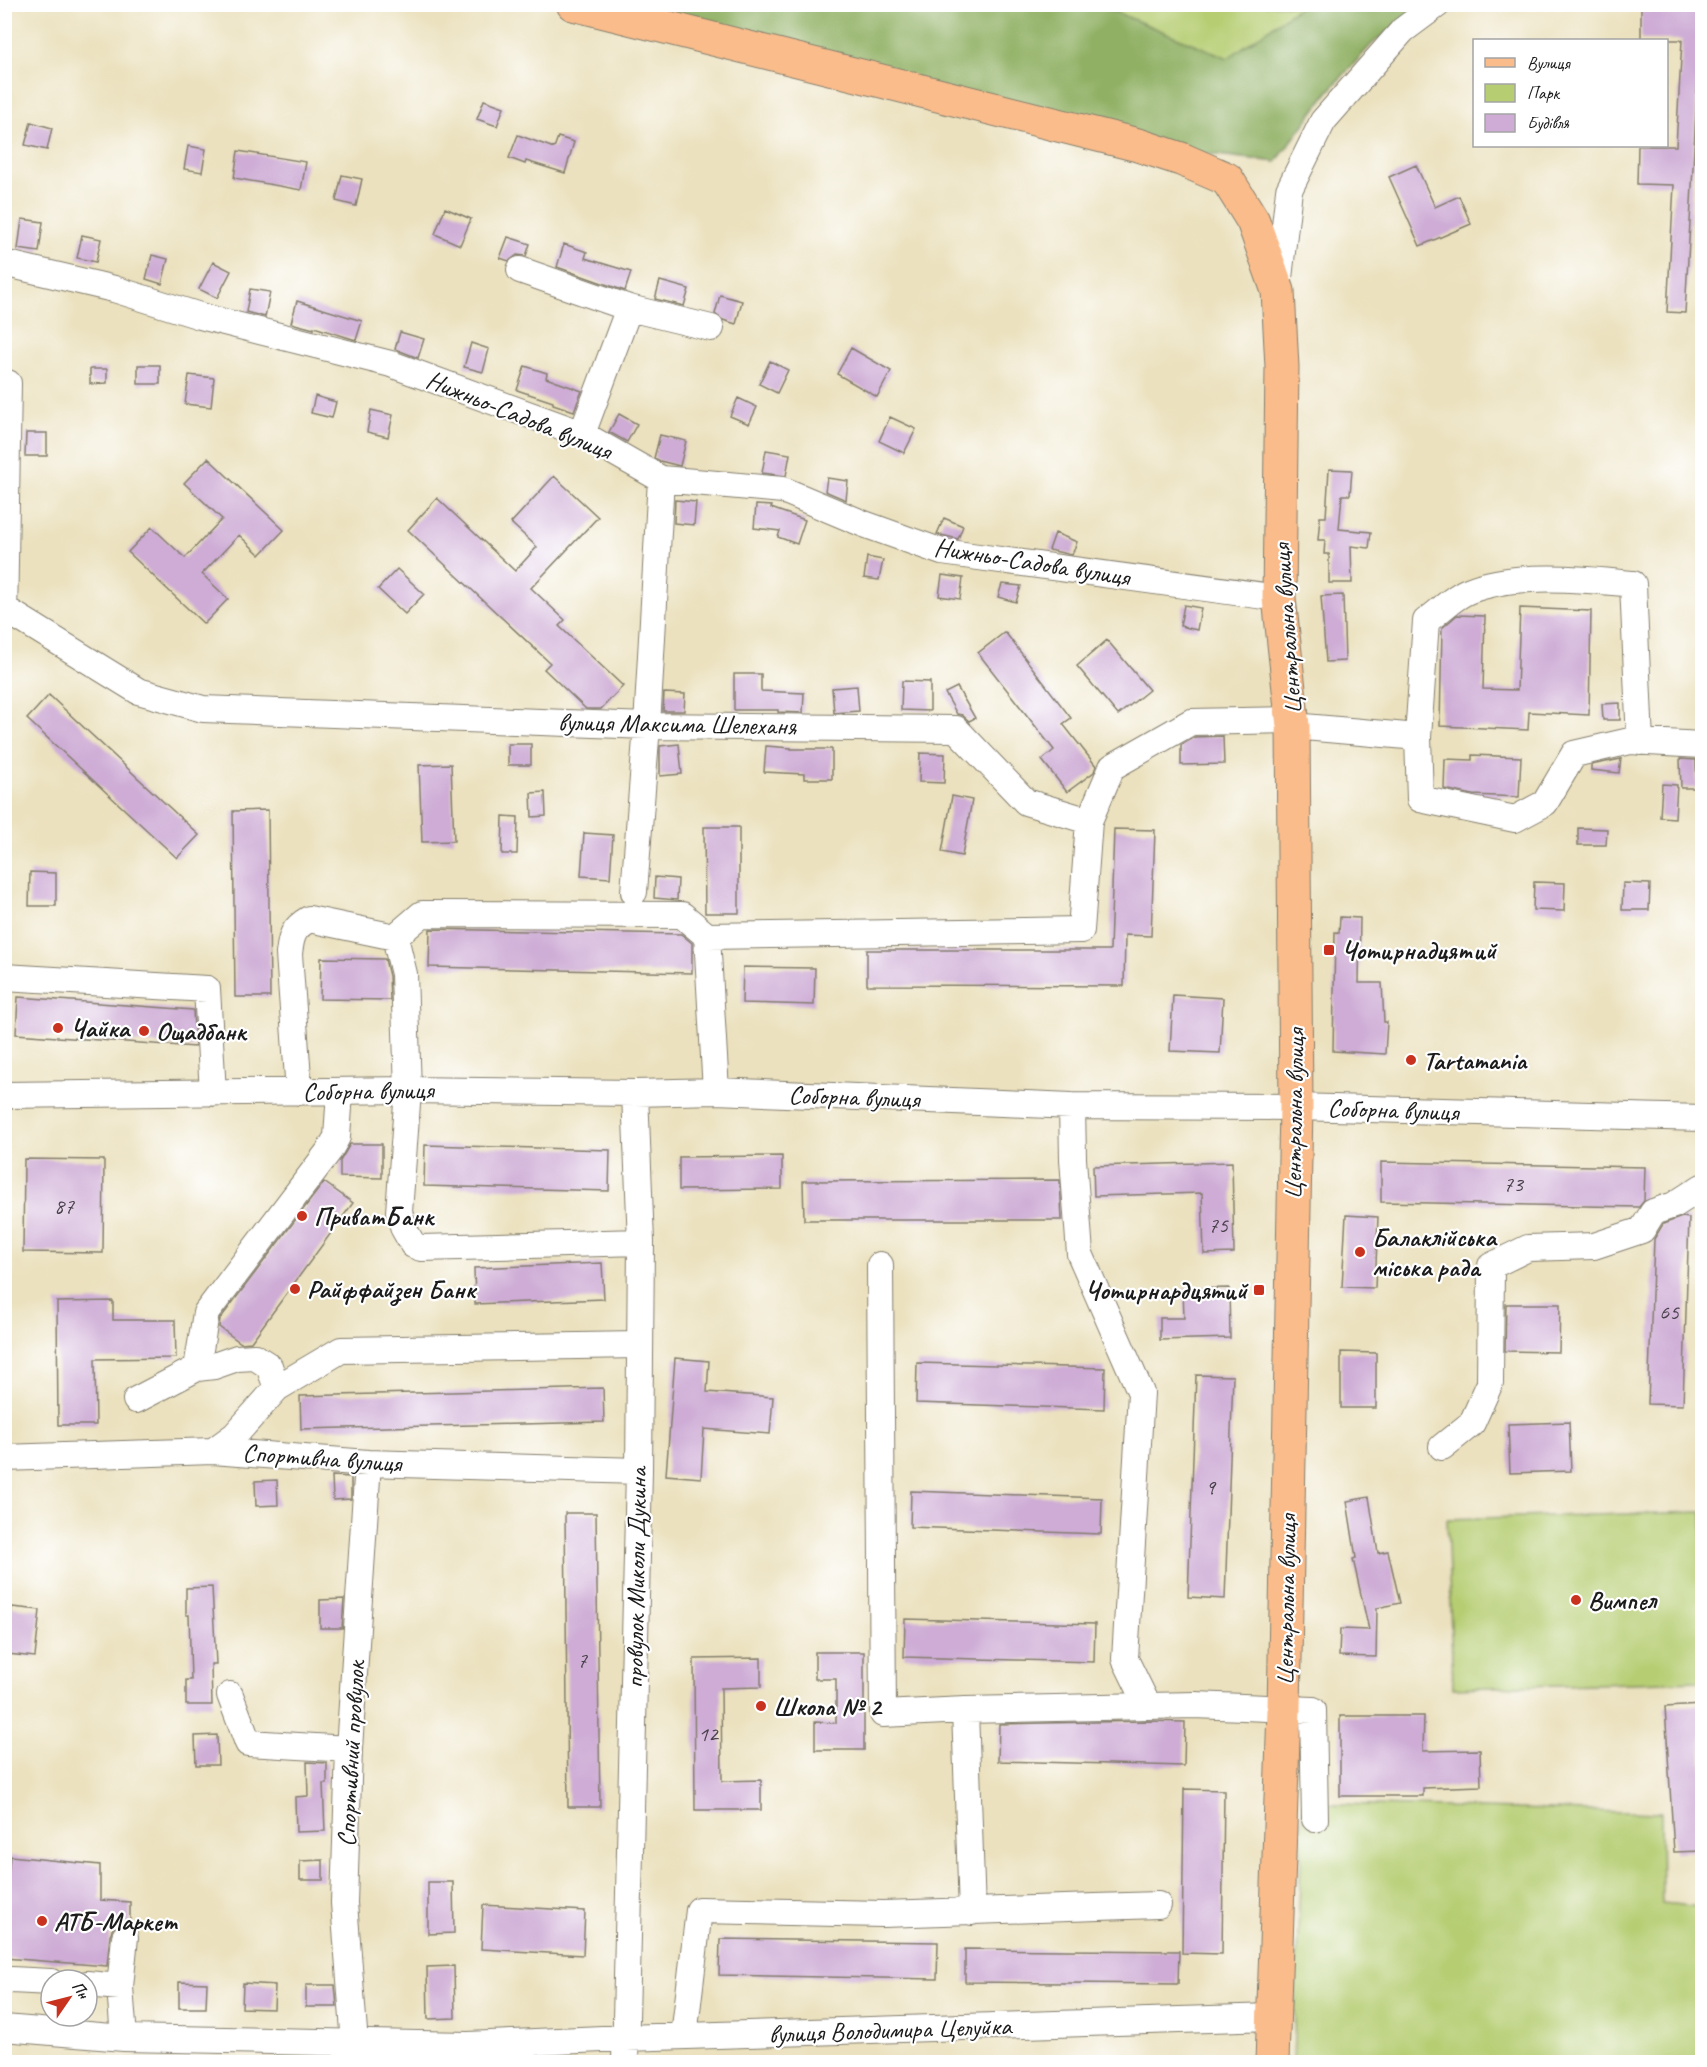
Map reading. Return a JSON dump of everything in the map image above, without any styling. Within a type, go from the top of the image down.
[{"type":"main road","name":"Центральна вулиця","points":[[573,4],[1138,145],[1181,159],[1227,178],[1253,221],[1278,291],[1282,367],[1279,598],[1293,723],[1296,1107],[1284,1710],[1272,2062]]},
{"type":"street","points":[[1278,291],[1289,190],[1323,121],[1403,30],[1438,4]]},
{"type":"street","name":"Нижньо-Садова вулиця","points":[[4,266],[12,265],[114,289],[200,316],[391,364],[582,434],[661,479],[783,490],[864,524],[942,552],[1279,598]]},
{"type":"street","points":[[520,270],[629,308],[711,328]]},
{"type":"street","points":[[582,434],[629,308]]},
{"type":"street","points":[[4,621],[6,382]]},
{"type":"street","points":[[634,892],[647,726],[661,479]]},
{"type":"street","points":[[1640,742],[1633,585],[1596,581],[1516,579],[1466,592],[1426,621],[1418,737],[1420,799],[1515,819],[1545,803],[1574,754],[1630,741],[1640,742],[1702,746]]},
{"type":"street","name":"вулиця Максима Шелеханя","points":[[5,609],[138,691],[203,709],[647,726],[956,729],[1026,801],[1089,821]]},
{"type":"street","points":[[395,937],[422,914],[682,915],[707,936],[1081,930],[1089,821],[1112,767],[1191,722],[1293,723],[1418,737]]},
{"type":"street","points":[[299,1092],[290,954],[292,933],[298,925],[309,919],[395,937]]},
{"type":"street","points":[[707,936],[716,1091]]},
{"type":"street","points":[[395,937],[404,974],[408,1090],[399,1212],[413,1245],[421,1248],[641,1242]]},
{"type":"street","points":[[4,977],[207,989],[213,1093]]},
{"type":"street","name":"Соборна вулиця","points":[[4,1095],[408,1090],[635,1093],[716,1091],[1072,1106],[1296,1107],[1702,1118]]},
{"type":"street","points":[[197,1368],[206,1313],[329,1152],[336,1137],[340,1092]]},
{"type":"street","name":"провулок Миколи Дукина","points":[[625,2050],[639,1471],[641,1242],[635,1093]]},
{"type":"street","points":[[1072,1106],[1073,1160],[1080,1254],[1141,1393],[1125,1659],[1148,1706]]},
{"type":"street","points":[[1442,1447],[1472,1423],[1490,1383],[1491,1266],[1528,1248],[1594,1246],[1642,1230],[1653,1212],[1674,1205],[1702,1187]]},
{"type":"street","points":[[880,1265],[883,1714],[1195,1705],[1313,1710],[1315,1819]]},
{"type":"street","points":[[213,1451],[235,1435],[278,1388],[341,1350],[639,1345]]},
{"type":"street","points":[[136,1400],[197,1368],[214,1366],[237,1358],[255,1357],[269,1366],[278,1388]]},
{"type":"street","name":"Спортивна вулиця","points":[[4,1458],[213,1451],[368,1463],[639,1471]]},
{"type":"street","name":"Спортивний провулок","points":[[355,2044],[344,1903],[349,1749],[368,1463]]},
{"type":"street","points":[[230,1695],[248,1743],[349,1749]]},
{"type":"street","points":[[965,1710],[972,1912]]},
{"type":"street","points":[[684,2036],[699,1910],[883,1914],[1158,1905]]},
{"type":"street","points":[[124,2038],[120,1987],[125,1937]]},
{"type":"street","points":[[11,1980],[39,1981]]},
{"type":"street","points":[[99,1985],[120,1987]]},
{"type":"street","name":"вулиця Володимира Целуйка","points":[[4,2028],[124,2038],[355,2044],[468,2054],[625,2050],[684,2036],[1272,2017]]},
{"type":"green space","points":[[621,5],[1098,5],[1228,58],[1302,5],[1423,5],[1372,44],[1328,92],[1276,162],[1184,151]]},
{"type":"green space","points":[[1098,5],[1302,5],[1228,59]]},
{"type":"green space","name":"Вимпел","points":[[1702,1512],[1702,1681],[1453,1688],[1447,1519]]},
{"type":"green space","points":[[1303,1803],[1661,1813],[1662,1903],[1702,1907],[1702,2062],[1293,2062]]},
{"type":"building","points":[[1641,4],[1702,4],[1685,313],[1667,312],[1674,185],[1637,184],[1638,147],[1676,146],[1682,40],[1641,39]]},
{"type":"building","points":[[484,100],[504,107],[497,126],[477,119]]},
{"type":"building","points":[[31,122],[52,128],[47,150],[25,145]]},
{"type":"building","points":[[518,135],[554,148],[558,137],[574,142],[565,173],[509,158]]},
{"type":"building","points":[[188,146],[206,149],[202,172],[184,169]]},
{"type":"building","points":[[238,151],[306,162],[301,190],[234,178]]},
{"type":"building","points":[[1416,165],[1435,207],[1459,196],[1471,224],[1420,246],[1389,177]]},
{"type":"building","points":[[342,175],[362,179],[356,206],[336,201]]},
{"type":"building","points":[[445,208],[471,219],[460,245],[435,234]]},
{"type":"building","points":[[22,219],[43,222],[39,252],[18,249]]},
{"type":"building","points":[[82,235],[101,239],[96,262],[77,258]]},
{"type":"building","points":[[508,237],[530,244],[526,256],[517,255],[509,261],[500,258]]},
{"type":"building","points":[[564,244],[587,252],[585,258],[631,272],[625,291],[557,267]]},
{"type":"building","points":[[152,255],[168,259],[162,284],[146,279]]},
{"type":"building","points":[[213,262],[231,271],[217,298],[199,289]]},
{"type":"building","points":[[660,281],[689,289],[684,306],[655,299]]},
{"type":"building","points":[[250,289],[270,292],[265,317],[246,312]]},
{"type":"building","points":[[720,295],[742,301],[736,324],[723,320],[715,314]]},
{"type":"building","points":[[297,301],[362,321],[356,340],[314,327],[314,329],[291,323]]},
{"type":"building","points":[[400,332],[424,339],[418,358],[395,349]]},
{"type":"building","points":[[471,343],[489,349],[483,372],[464,367]]},
{"type":"building","points":[[851,348],[891,371],[877,397],[837,374]]},
{"type":"building","points":[[770,361],[788,370],[777,393],[759,384]]},
{"type":"building","points":[[138,365],[160,365],[160,384],[138,384]]},
{"type":"building","points":[[525,366],[547,373],[546,378],[582,391],[574,411],[517,390]]},
{"type":"building","points":[[90,369],[107,369],[107,383],[90,384]]},
{"type":"building","points":[[189,375],[214,378],[211,407],[185,404]]},
{"type":"building","points":[[315,396],[336,402],[332,418],[311,413]]},
{"type":"building","points":[[738,398],[757,407],[749,424],[730,416]]},
{"type":"building","points":[[371,410],[393,415],[388,437],[367,432]]},
{"type":"building","points":[[619,414],[637,424],[627,442],[609,432]]},
{"type":"building","points":[[890,417],[916,429],[904,453],[879,441]]},
{"type":"building","points":[[26,433],[47,433],[47,456],[25,456]]},
{"type":"building","points":[[660,435],[686,441],[680,466],[654,458]]},
{"type":"building","points":[[766,450],[790,454],[786,476],[762,473]]},
{"type":"building","points":[[208,458],[284,530],[260,555],[239,535],[202,574],[228,599],[204,624],[128,552],[152,527],[185,558],[222,519],[184,483]]},
{"type":"building","points":[[1329,469],[1352,470],[1350,495],[1342,495],[1339,529],[1371,532],[1369,548],[1351,546],[1352,583],[1329,583],[1329,554],[1324,554],[1325,540],[1318,540],[1320,517],[1326,517]]},
{"type":"building","points":[[554,476],[598,517],[531,588],[565,620],[559,626],[623,686],[601,709],[586,709],[544,669],[550,663],[408,530],[437,498],[515,571],[537,547],[511,523]]},
{"type":"building","points":[[827,478],[848,481],[846,500],[825,491]]},
{"type":"building","points":[[675,500],[696,502],[694,525],[674,523]]},
{"type":"building","points":[[756,505],[772,506],[771,508],[805,520],[797,544],[778,537],[780,531],[754,528]]},
{"type":"building","points":[[944,518],[963,526],[958,539],[937,534]]},
{"type":"building","points":[[1055,533],[1077,542],[1072,555],[1049,550]]},
{"type":"building","points":[[867,557],[883,560],[879,580],[864,578]]},
{"type":"building","points":[[397,569],[424,594],[405,614],[378,589]]},
{"type":"building","points":[[942,575],[963,578],[960,599],[939,596]]},
{"type":"building","points":[[1002,584],[1021,586],[1016,602],[998,597]]},
{"type":"building","points":[[1343,595],[1345,661],[1326,662],[1321,596]]},
{"type":"building","points":[[1184,605],[1201,608],[1197,630],[1180,626]]},
{"type":"building","points":[[1520,608],[1591,611],[1589,715],[1529,712],[1528,730],[1440,726],[1442,628],[1457,615],[1485,616],[1483,689],[1517,690]]},
{"type":"building","points":[[1005,632],[1071,718],[1063,724],[1096,766],[1094,772],[1067,792],[1042,760],[1054,750],[978,653]]},
{"type":"building","points":[[1107,640],[1149,690],[1118,715],[1077,666]]},
{"type":"building","points":[[734,674],[761,674],[761,691],[804,693],[803,713],[778,712],[778,710],[734,710]]},
{"type":"building","points":[[902,681],[930,682],[930,711],[901,710]]},
{"type":"building","points":[[857,686],[859,711],[834,713],[832,688]]},
{"type":"building","points":[[957,687],[975,718],[969,721],[957,714],[945,693]]},
{"type":"building","points":[[664,693],[685,694],[684,711],[663,711]]},
{"type":"building","points":[[49,695],[199,835],[177,858],[27,719]]},
{"type":"building","points":[[1620,703],[1620,720],[1603,720],[1602,704]]},
{"type":"building","points":[[1223,736],[1224,764],[1181,765],[1181,745],[1195,737]]},
{"type":"building","points":[[508,744],[531,744],[531,765],[508,765]]},
{"type":"building","points":[[679,744],[682,774],[660,776],[660,746]]},
{"type":"building","points":[[766,746],[791,749],[832,749],[832,779],[804,779],[804,774],[764,772]]},
{"type":"building","points":[[920,753],[945,754],[944,783],[919,782]]},
{"type":"building","points":[[1472,755],[1521,757],[1519,797],[1473,795],[1444,789],[1445,759],[1472,760]]},
{"type":"building","points":[[1621,759],[1619,773],[1591,770],[1591,765]]},
{"type":"building","points":[[1680,759],[1696,760],[1697,788],[1681,788]]},
{"type":"building","points":[[451,764],[454,841],[422,842],[419,765]]},
{"type":"building","points":[[1662,784],[1677,785],[1675,818],[1660,817]]},
{"type":"building","points":[[545,792],[546,816],[532,817],[531,793]]},
{"type":"building","points":[[952,796],[972,800],[962,856],[942,852]]},
{"type":"building","points":[[268,810],[270,997],[235,997],[233,811]]},
{"type":"building","points":[[503,816],[518,817],[517,854],[502,854]]},
{"type":"building","points":[[704,827],[739,827],[739,913],[705,913]]},
{"type":"building","points":[[1578,828],[1607,829],[1606,845],[1578,845]]},
{"type":"building","points":[[1114,829],[1155,830],[1151,936],[1125,935],[1124,986],[867,985],[867,950],[1110,950]]},
{"type":"building","points":[[584,833],[613,835],[610,878],[581,876]]},
{"type":"building","points":[[30,872],[56,873],[56,906],[29,906]]},
{"type":"building","points":[[655,877],[678,879],[677,900],[654,898]]},
{"type":"building","points":[[1534,882],[1565,883],[1564,911],[1533,910]]},
{"type":"building","points":[[1623,883],[1650,884],[1649,910],[1622,910]]},
{"type":"building","points":[[1340,917],[1360,918],[1359,983],[1382,983],[1384,1022],[1387,1022],[1385,1054],[1333,1051],[1335,932],[1339,933]]},
{"type":"building","points":[[430,929],[681,934],[692,943],[692,973],[429,967]]},
{"type":"building","points":[[321,958],[385,959],[389,976],[390,1000],[320,999]]},
{"type":"building","points":[[743,967],[815,968],[814,1005],[742,1003]]},
{"type":"building","points":[[1173,995],[1223,998],[1220,1053],[1170,1051]]},
{"type":"building","points":[[18,997],[193,1010],[195,1047],[16,1034]]},
{"type":"building","points":[[350,1144],[382,1144],[382,1178],[340,1177],[340,1161]]},
{"type":"building","points":[[425,1145],[610,1150],[609,1191],[424,1186]]},
{"type":"building","points":[[782,1156],[782,1189],[679,1190],[679,1157]]},
{"type":"building","points":[[24,1159],[104,1160],[103,1253],[23,1252]]},
{"type":"building","points":[[1232,1162],[1234,1253],[1204,1254],[1202,1193],[1094,1196],[1093,1166]]},
{"type":"building","points":[[1381,1162],[1645,1167],[1644,1201],[1639,1207],[1381,1202]]},
{"type":"building","points":[[1060,1180],[1062,1220],[804,1220],[803,1181]]},
{"type":"building","points":[[324,1182],[353,1203],[251,1342],[241,1343],[219,1327],[220,1319]]},
{"type":"building","name":"Балаклійська міська рада","points":[[1346,1215],[1378,1217],[1375,1288],[1342,1287]]},
{"type":"building","points":[[1682,1217],[1689,1218],[1683,1405],[1648,1404],[1654,1239],[1663,1224]]},
{"type":"building","points":[[602,1263],[604,1299],[475,1304],[474,1268]]},
{"type":"building","points":[[1229,1288],[1230,1338],[1160,1340],[1160,1318],[1184,1318],[1183,1289]]},
{"type":"building","points":[[113,1301],[113,1320],[175,1320],[176,1358],[95,1359],[96,1425],[58,1425],[57,1302]]},
{"type":"building","points":[[1506,1304],[1560,1304],[1559,1352],[1505,1351]]},
{"type":"building","points":[[1341,1352],[1376,1353],[1376,1408],[1341,1408]]},
{"type":"building","points":[[675,1358],[709,1361],[707,1392],[773,1397],[770,1434],[704,1429],[701,1478],[666,1475]]},
{"type":"building","points":[[917,1363],[1105,1368],[1104,1409],[916,1403]]},
{"type":"building","points":[[1196,1375],[1233,1376],[1225,1599],[1188,1597]]},
{"type":"building","points":[[603,1388],[604,1422],[301,1429],[300,1396]]},
{"type":"building","points":[[1569,1422],[1571,1471],[1510,1473],[1508,1424]]},
{"type":"building","points":[[332,1476],[351,1477],[351,1499],[333,1500]]},
{"type":"building","points":[[277,1480],[278,1505],[256,1506],[255,1481]]},
{"type":"building","points":[[911,1491],[1102,1498],[1101,1534],[910,1527]]},
{"type":"building","points":[[1369,1497],[1378,1553],[1388,1551],[1400,1603],[1377,1608],[1376,1657],[1339,1656],[1340,1629],[1369,1630],[1353,1559],[1356,1558],[1347,1501]]},
{"type":"building","points":[[565,1513],[596,1513],[600,1807],[568,1807]]},
{"type":"building","points":[[212,1587],[216,1664],[211,1664],[212,1705],[186,1705],[186,1680],[191,1680],[186,1588]]},
{"type":"building","points":[[344,1599],[342,1628],[320,1628],[320,1600]]},
{"type":"building","points":[[12,1607],[40,1610],[35,1657],[8,1654]]},
{"type":"building","points":[[905,1619],[1095,1624],[1094,1662],[904,1657]]},
{"type":"building","points":[[815,1652],[864,1652],[864,1750],[815,1750],[815,1722],[836,1723],[836,1679],[815,1679]]},
{"type":"building","points":[[761,1658],[761,1687],[721,1688],[722,1781],[761,1780],[761,1810],[695,1810],[694,1659]]},
{"type":"building","points":[[1702,1705],[1702,1851],[1674,1852],[1665,1707]]},
{"type":"building","points":[[1340,1716],[1424,1716],[1423,1751],[1480,1750],[1481,1786],[1423,1788],[1423,1796],[1340,1796]]},
{"type":"building","points":[[1185,1722],[1184,1766],[998,1761],[999,1724]]},
{"type":"building","points":[[217,1735],[218,1765],[196,1765],[195,1736]]},
{"type":"building","points":[[307,1762],[327,1763],[327,1784],[323,1784],[325,1831],[296,1832],[295,1797],[308,1796]]},
{"type":"building","points":[[1184,1789],[1224,1790],[1222,1954],[1182,1953]]},
{"type":"building","points":[[10,1856],[100,1865],[100,1900],[130,1902],[130,1923],[118,1924],[110,1935],[107,1966],[4,1958],[4,1918]]},
{"type":"building","points":[[323,1860],[323,1880],[300,1880],[300,1861]]},
{"type":"building","points":[[428,1882],[453,1882],[454,1933],[428,1934]]},
{"type":"building","points":[[483,1905],[585,1911],[583,1955],[481,1949]]},
{"type":"building","points":[[720,1939],[938,1942],[937,1979],[719,1975]]},
{"type":"building","points":[[965,1949],[1179,1951],[1178,1984],[965,1982]]},
{"type":"building","points":[[454,1966],[455,2018],[428,2019],[427,1967]]},
{"type":"building","points":[[179,1982],[207,1983],[206,2008],[179,2008]]},
{"type":"building","points":[[243,1983],[275,1985],[274,2009],[242,2008]]},
{"type":"building","points":[[306,1985],[335,1985],[337,2007],[306,2007]]},
{"type":"place","name":"Чотирнадцятий","points":[[1329,950]]},
{"type":"place","name":"Чайка","points":[[58,1028]]},
{"type":"place","name":"Ощадбанк","points":[[144,1031]]},
{"type":"place","name":"Tartamania","points":[[1411,1060]]},
{"type":"place","name":"ПриватБанк","points":[[302,1216]]},
{"type":"place","name":"Балаклійська міська рада","points":[[1360,1252]]},
{"type":"place","name":"Райффайзен Банк","points":[[295,1289]]},
{"type":"place","name":"Чотирнардцятий","points":[[1259,1290]]},
{"type":"place","name":"Вимпел","points":[[1576,1600]]},
{"type":"place","name":"Школа № 2","points":[[761,1706]]},
{"type":"place","name":"АТБ-Маркет","points":[[42,1921]]}]
